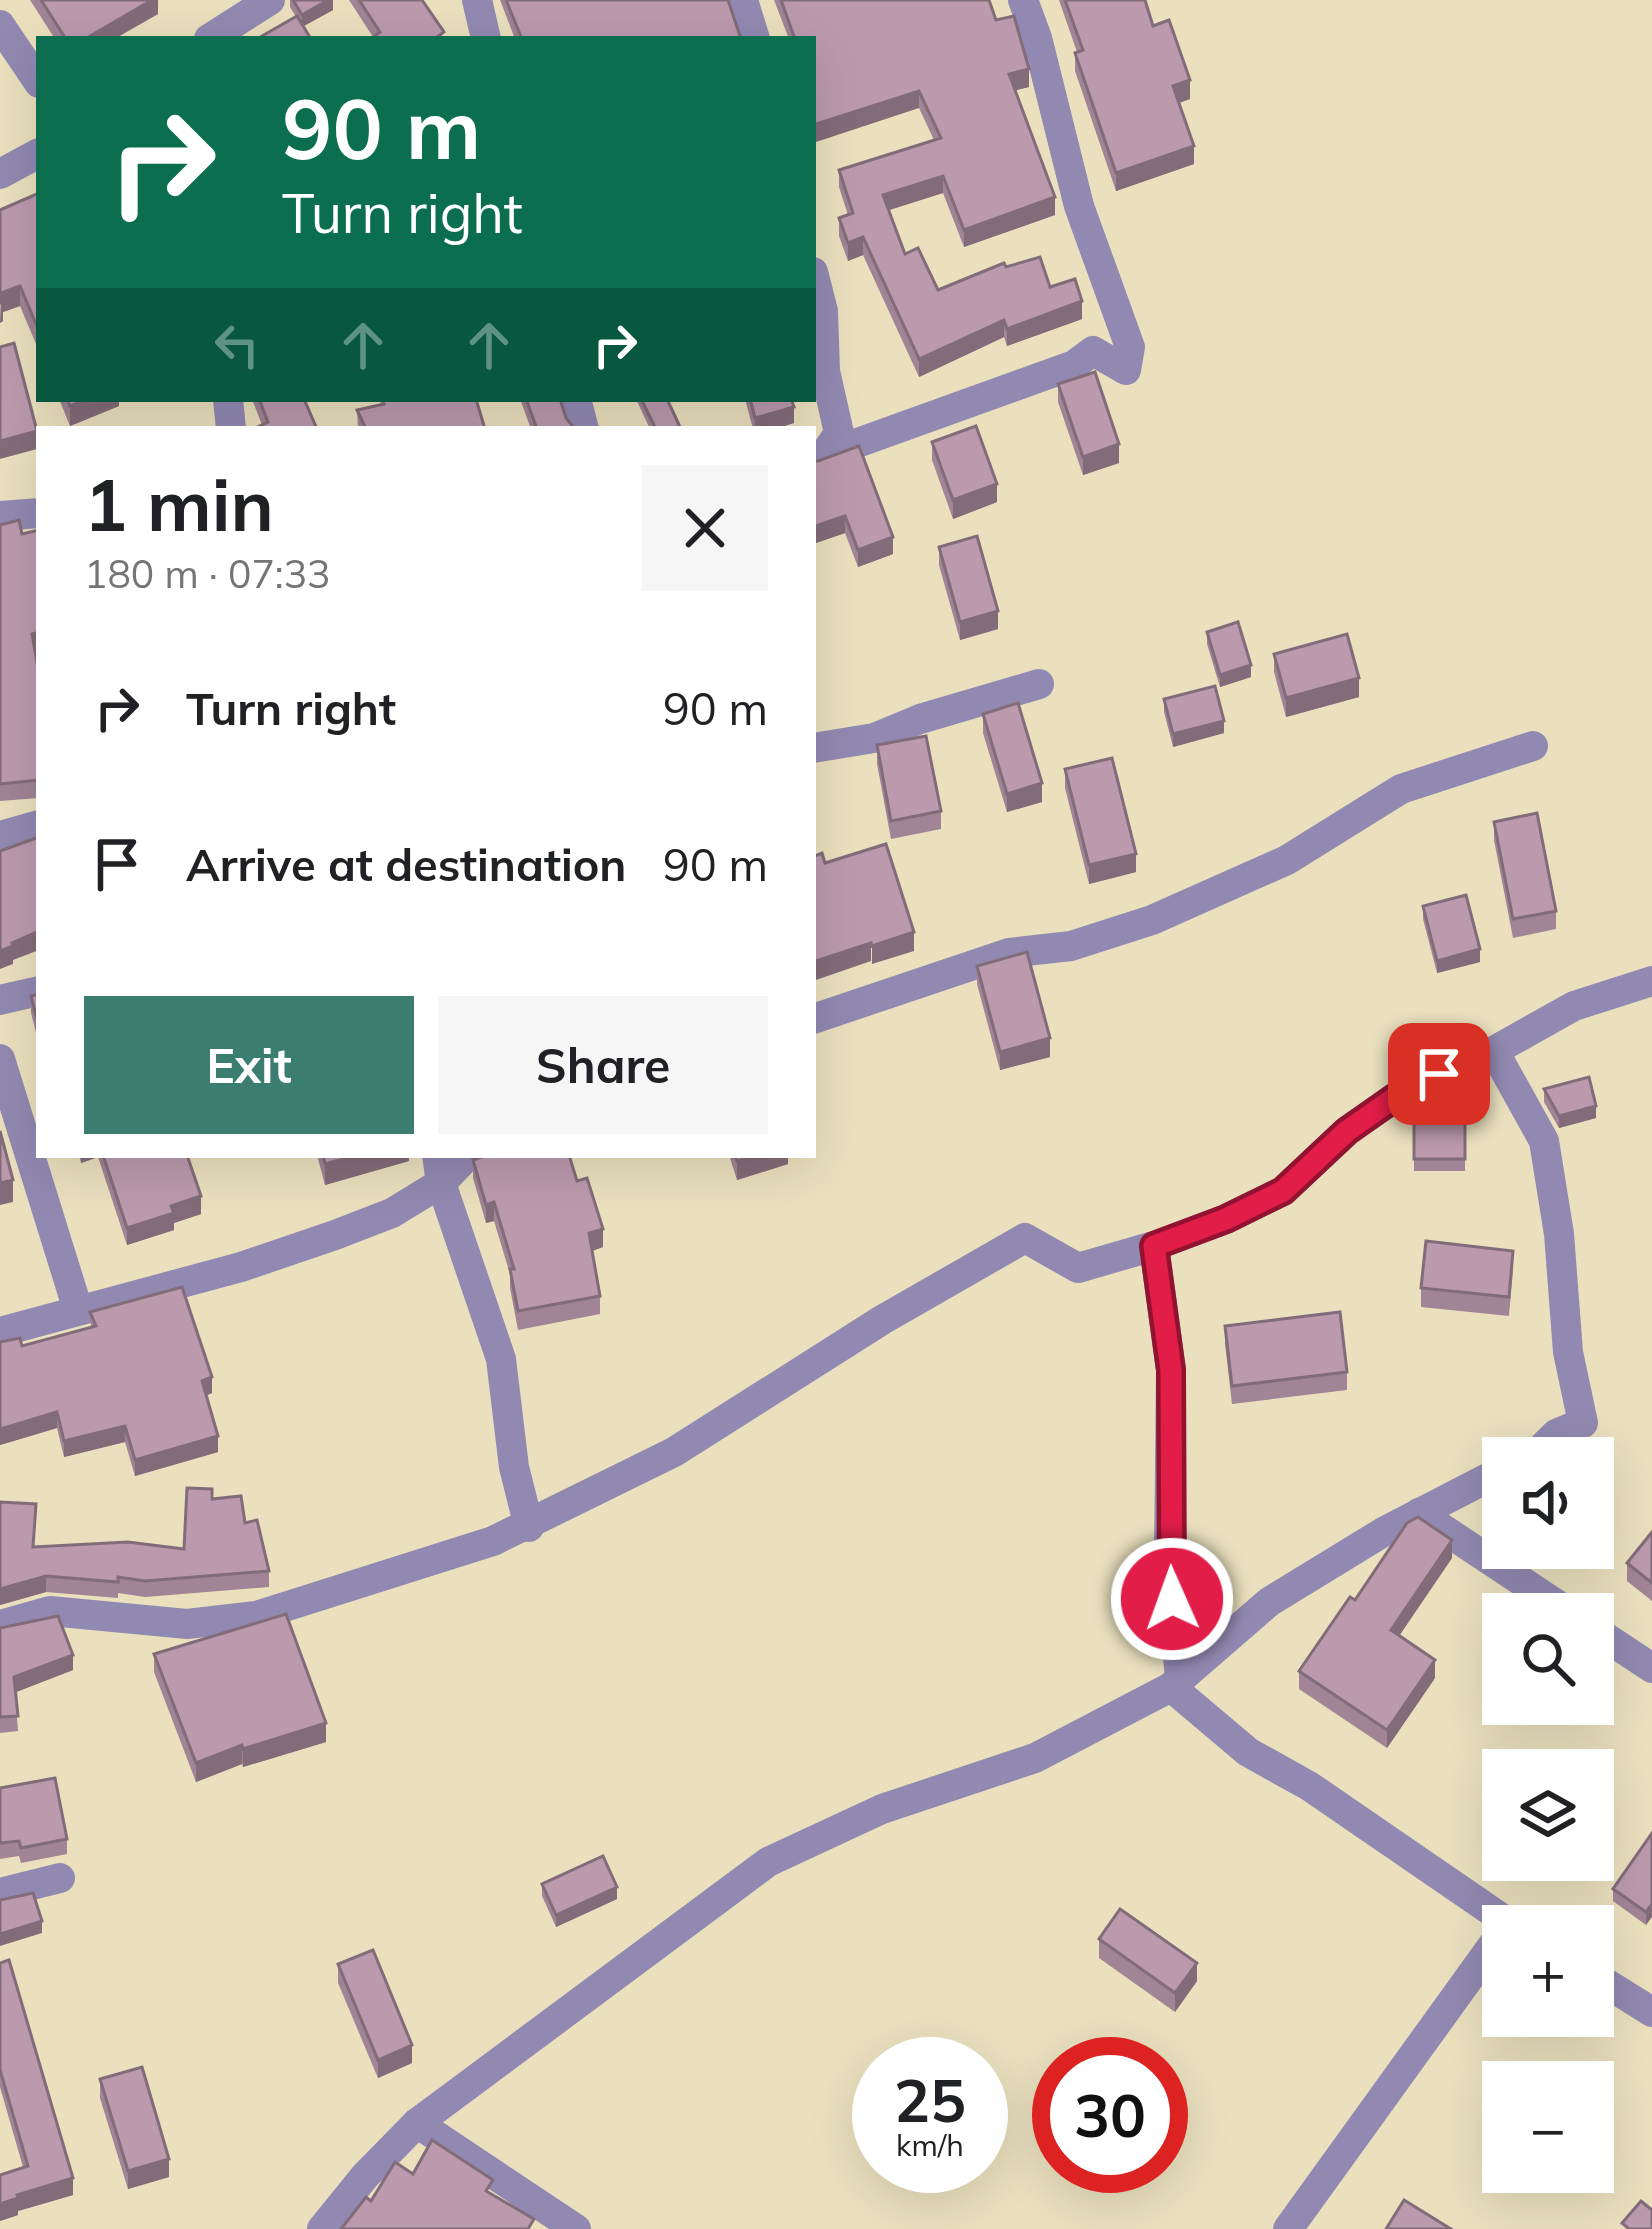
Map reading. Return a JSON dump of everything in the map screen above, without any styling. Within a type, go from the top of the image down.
[{"type":"street","points":[[214,36],[270,0]]},
{"type":"street","points":[[477,0],[485,36]]},
{"type":"street","points":[[743,0],[754,36]]},
{"type":"street","points":[[819,457],[1074,365],[1093,351],[1126,370],[1130,347],[1078,206],[1037,38],[1023,0]]},
{"type":"street","points":[[0,26],[36,79]]},
{"type":"street","points":[[0,174],[36,155]]},
{"type":"street","points":[[816,284],[823,311],[825,371],[839,433],[819,457]]},
{"type":"street","points":[[0,516],[36,513]]},
{"type":"street","points":[[816,748],[874,738],[920,719],[1040,684]]},
{"type":"street","points":[[816,1018],[1009,953],[1071,946],[1152,920],[1287,860],[1401,789],[1533,746]]},
{"type":"street","points":[[0,836],[36,826]]},
{"type":"street","points":[[0,1625],[50,1611],[187,1624],[256,1616],[421,1566],[529,1527],[674,1452],[882,1320],[1024,1238],[1078,1268],[1226,1219],[1283,1191],[1347,1131],[1417,1082],[1467,1066],[1574,1006],[1652,981]]},
{"type":"street","points":[[0,1000],[36,992]]},
{"type":"street","points":[[1494,1052],[1544,1142],[1568,1352],[1583,1423],[1553,1437]]},
{"type":"street","points":[[0,1059],[78,1310]]},
{"type":"street","points":[[0,1332],[241,1267],[392,1213],[439,1169],[501,1359],[514,1467],[529,1527]]},
{"type":"street","points":[[1154,1246],[1171,1370],[1169,1556],[1180,1679],[1171,1687]]},
{"type":"street","points":[[322,2229],[365,2176],[418,2123],[768,1862],[881,1809],[1035,1758],[1171,1687],[1270,1602],[1482,1481]]},
{"type":"street","points":[[1419,1513],[1539,1593]]},
{"type":"street","points":[[1614,1643],[1652,1668]]},
{"type":"street","points":[[1171,1687],[1247,1752],[1309,1786],[1482,1909]]},
{"type":"street","points":[[0,1893],[60,1878]]},
{"type":"street","points":[[1288,2229],[1482,1963]]},
{"type":"street","points":[[1614,1989],[1652,2012]]},
{"type":"street","points":[[418,2123],[576,2229]]},
{"type":"building","points":[[41,0],[152,0],[90,36],[64,36]]},
{"type":"building","points":[[293,0],[328,0],[302,15]]},
{"type":"building","points":[[359,0],[422,0],[444,32],[438,36],[374,36],[380,32]]},
{"type":"building","points":[[506,0],[728,0],[740,36],[521,36]]},
{"type":"building","points":[[781,0],[989,0],[996,20],[1014,16],[1029,69],[1009,74],[1055,197],[964,230],[943,176],[883,195],[905,254],[918,248],[938,290],[1004,263],[1006,267],[1040,257],[1050,287],[1075,279],[1082,301],[1007,329],[1004,320],[919,359],[863,237],[848,243],[839,218],[853,213],[839,170],[941,138],[919,91],[816,124],[816,36],[794,36]]},
{"type":"building","points":[[1065,0],[1145,0],[1153,26],[1169,20],[1190,80],[1173,86],[1194,146],[1116,173],[1075,53],[1083,50]]},
{"type":"building","points":[[297,16],[309,36],[262,36]]},
{"type":"building","points":[[36,194],[36,324],[20,286],[1,293],[0,303],[0,210]]},
{"type":"building","points":[[14,343],[36,431],[0,441],[0,347]]},
{"type":"building","points":[[1095,372],[1119,444],[1083,457],[1058,384]]},
{"type":"building","points":[[260,402],[305,402],[316,426],[259,426],[268,422]]},
{"type":"building","points":[[477,402],[484,426],[365,426],[357,410],[384,404]]},
{"type":"building","points":[[527,402],[561,402],[573,426],[536,426]]},
{"type":"building","points":[[642,402],[668,402],[680,426],[654,426]]},
{"type":"building","points":[[751,402],[792,402],[794,407],[755,418]]},
{"type":"building","points":[[976,426],[997,484],[953,500],[932,442]]},
{"type":"building","points":[[859,446],[893,537],[858,550],[845,516],[816,526],[818,461]]},
{"type":"building","points":[[19,520],[22,534],[36,531],[36,633],[32,634],[36,780],[0,784],[0,525]]},
{"type":"building","points":[[977,536],[998,611],[960,622],[939,547]]},
{"type":"building","points":[[1238,622],[1251,665],[1220,675],[1207,632]]},
{"type":"building","points":[[1347,634],[1359,678],[1286,698],[1274,654]]},
{"type":"building","points":[[1215,686],[1224,721],[1173,734],[1164,699]]},
{"type":"building","points":[[1018,703],[1042,783],[1007,794],[983,714]]},
{"type":"building","points":[[926,736],[941,811],[891,821],[877,745]]},
{"type":"building","points":[[1112,758],[1136,854],[1089,865],[1065,769]]},
{"type":"building","points":[[1537,813],[1556,911],[1513,919],[1494,822]]},
{"type":"building","points":[[36,838],[36,932],[0,951],[0,851]]},
{"type":"building","points":[[886,844],[914,932],[816,961],[816,856],[822,853],[825,863]]},
{"type":"building","points":[[1466,895],[1480,949],[1437,961],[1423,906]]},
{"type":"building","points":[[1027,952],[1050,1038],[1000,1052],[977,966]]},
{"type":"building","points":[[1589,1077],[1596,1106],[1559,1116],[1544,1089]]},
{"type":"building","points":[[1414,1117],[1465,1117],[1465,1159],[1414,1159]]},
{"type":"building","points":[[0,1131],[13,1180],[0,1183]]},
{"type":"building","points":[[104,1158],[188,1158],[201,1196],[171,1206],[174,1213],[127,1228]]},
{"type":"building","points":[[570,1158],[577,1181],[587,1178],[603,1229],[589,1233],[600,1296],[518,1311],[510,1269],[514,1269],[494,1202],[486,1205],[473,1160]]},
{"type":"building","points":[[1426,1241],[1513,1251],[1509,1297],[1421,1288]]},
{"type":"building","points":[[182,1287],[212,1377],[202,1381],[218,1436],[135,1460],[125,1426],[64,1441],[57,1412],[0,1429],[0,1342],[20,1338],[22,1346],[96,1326],[90,1312]]},
{"type":"building","points":[[1340,1312],[1347,1372],[1232,1386],[1225,1326]]},
{"type":"building","points":[[187,1488],[212,1489],[212,1499],[241,1496],[245,1523],[257,1520],[269,1571],[145,1581],[118,1577],[118,1582],[46,1576],[0,1589],[0,1502],[36,1504],[33,1547],[128,1542],[184,1549]]},
{"type":"building","points":[[1418,1517],[1452,1540],[1391,1630],[1435,1660],[1387,1730],[1299,1671],[1407,1523]]},
{"type":"building","points":[[1652,1532],[1652,1583],[1627,1563]]},
{"type":"building","points":[[286,1614],[326,1723],[243,1749],[242,1745],[196,1763],[154,1654]]},
{"type":"building","points":[[58,1616],[73,1655],[14,1677],[18,1716],[0,1717],[0,1628]]},
{"type":"building","points":[[55,1778],[67,1839],[21,1848],[19,1841],[0,1843],[0,1788]]},
{"type":"building","points":[[1652,1833],[1652,1904],[1646,1912],[1613,1889]]},
{"type":"building","points":[[603,1856],[617,1887],[556,1915],[542,1884]]},
{"type":"building","points":[[33,1893],[42,1921],[0,1934],[0,1900]]},
{"type":"building","points":[[1120,1909],[1197,1963],[1175,1993],[1099,1939]]},
{"type":"building","points":[[373,1950],[412,2045],[378,2060],[338,1964]]},
{"type":"building","points":[[9,1960],[73,2178],[0,2204],[0,2175],[28,2166],[0,2070],[0,1963]]},
{"type":"building","points":[[142,2067],[169,2159],[128,2171],[100,2079]]},
{"type":"building","points":[[432,2140],[493,2180],[486,2191],[534,2219],[528,2229],[341,2229],[366,2197],[371,2201],[395,2162],[413,2174]]},
{"type":"building","points":[[1404,2200],[1451,2229],[1386,2229]]},
{"type":"building","points":[[1641,2201],[1652,2210],[1652,2229],[1629,2229],[1622,2223]]},
{"type":"route","points":[[1172,1599],[1171,1370],[1154,1246],[1283,1191],[1347,1131],[1417,1082],[1439,1074]]}]
